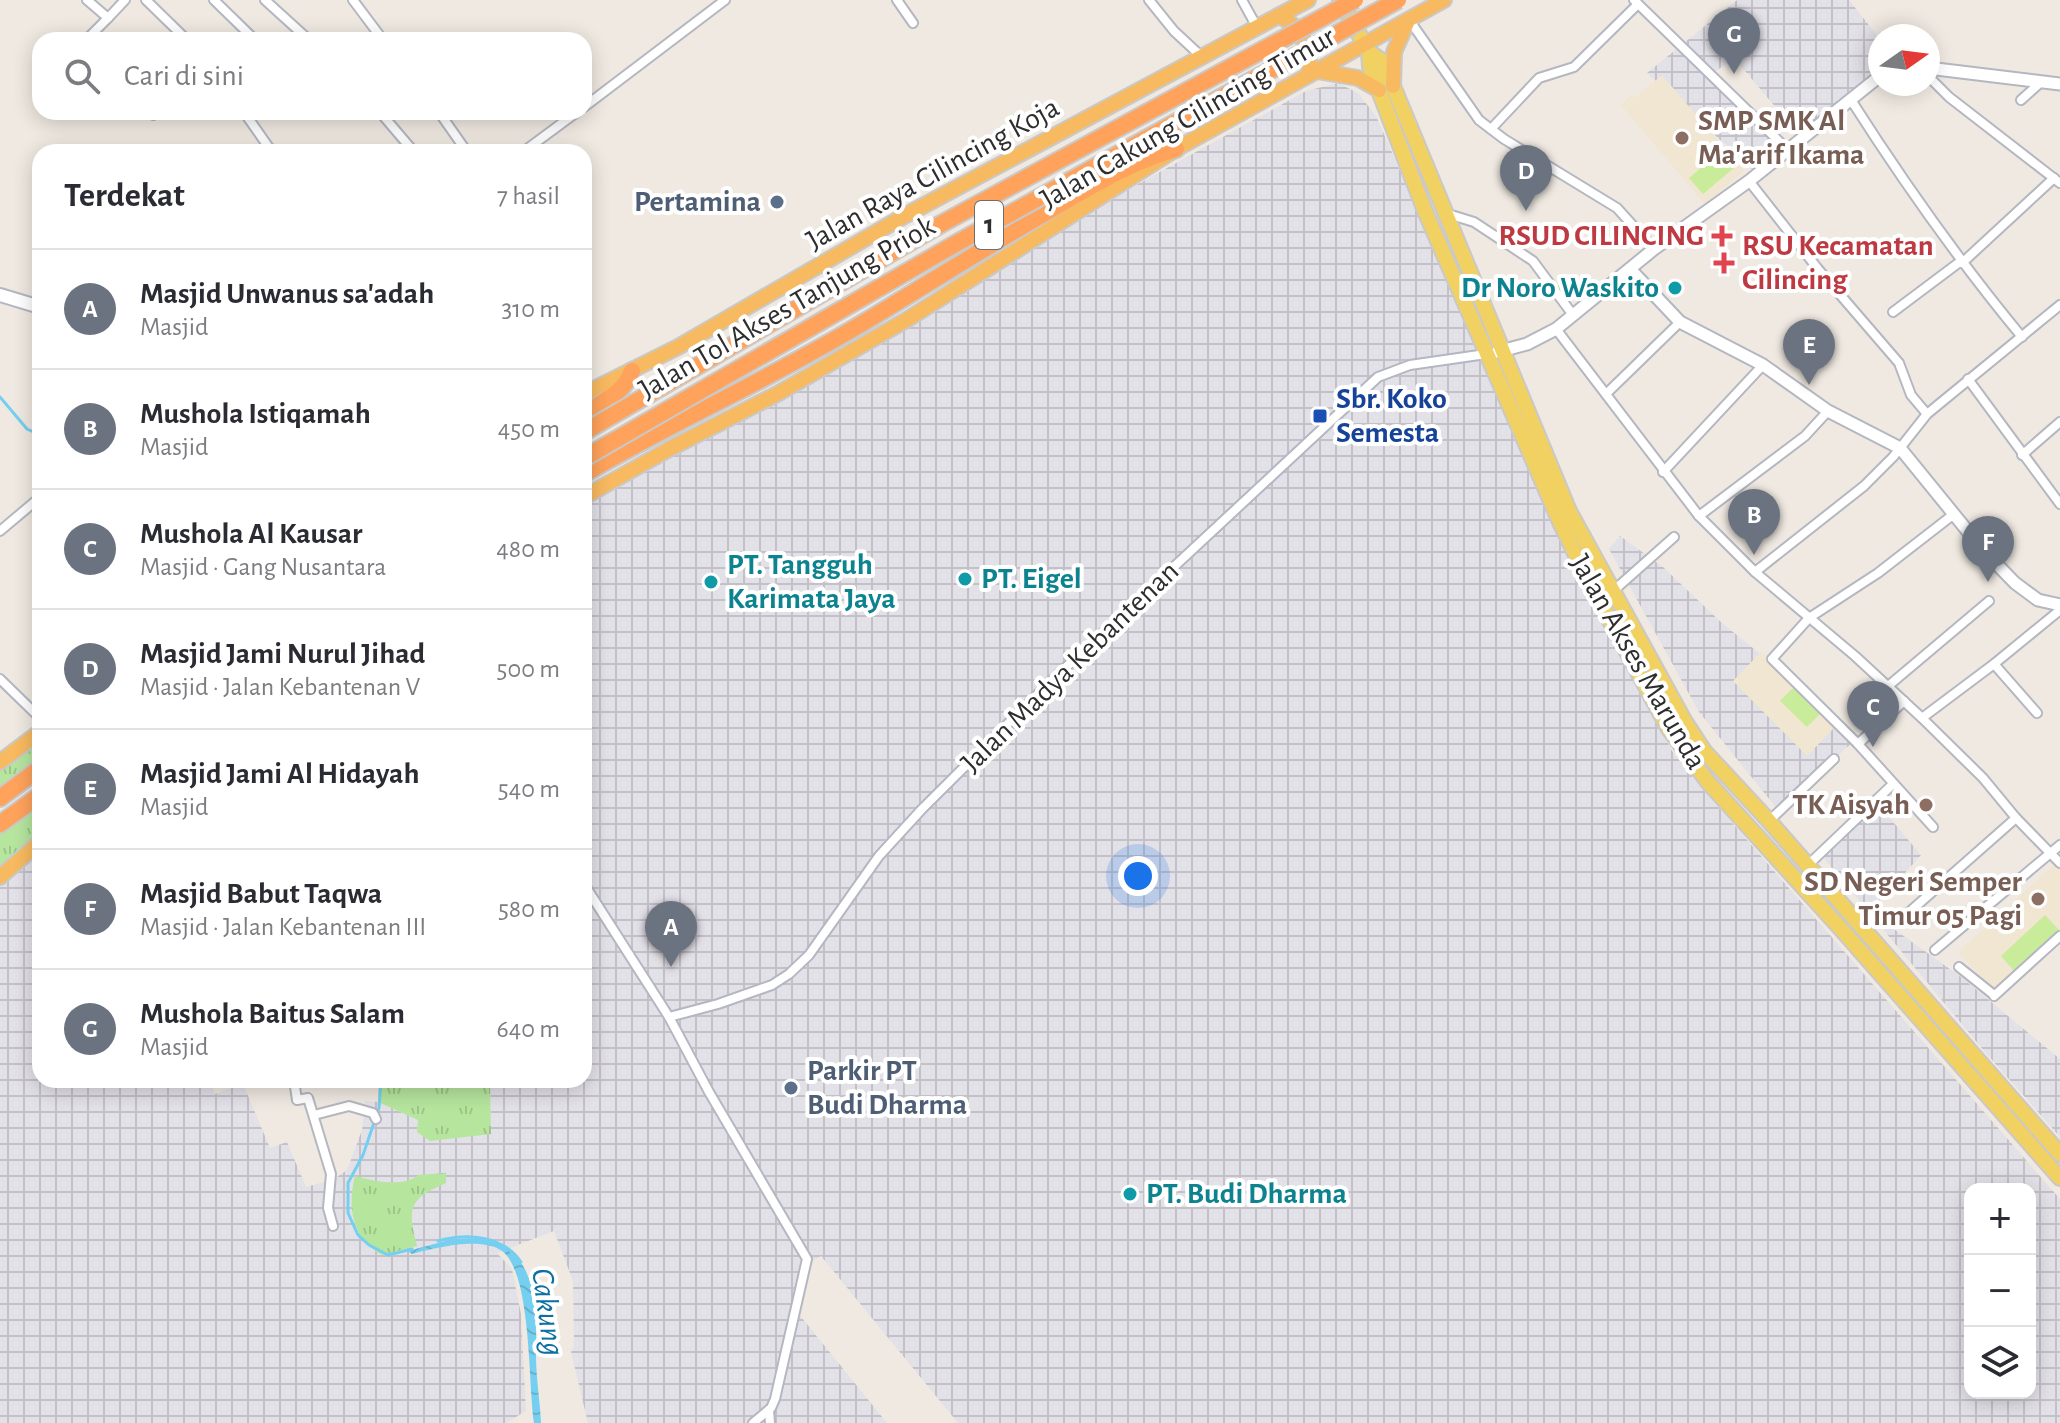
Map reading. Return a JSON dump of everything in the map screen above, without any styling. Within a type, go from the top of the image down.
[{"type":"highway","name":"Jalan Tol Akses Tanjung Priok","points":[[592,427],[941,224],[1355,0]]},
{"type":"highway","name":"Jalan Tol Akses Tanjung Priok","points":[[592,453],[957,243],[1398,0]]},
{"type":"highway","name":"Jalan Cakung Cilincing Timur","points":[[592,492],[777,394],[908,319],[1176,149],[1313,73],[1367,49],[1444,0]]},
{"type":"highway","name":"Jalan Raya Cilincing Koja","points":[[592,390],[703,334],[906,215],[1258,29],[1304,1]]},
{"type":"highway","points":[[1280,16],[1293,23],[1311,58],[1313,73],[1358,78],[1386,88],[1394,52],[1409,22]]},
{"type":"highway","points":[[592,469],[784,367],[1084,190],[1149,157],[1176,149]]},
{"type":"highway","points":[[592,409],[626,385],[632,371]]},
{"type":"highway","points":[[0,762],[32,738]]},
{"type":"highway","points":[[0,798],[32,774]]},
{"type":"highway","points":[[0,824],[32,801]]},
{"type":"highway","points":[[0,877],[32,849]]},
{"type":"main road","name":"Jalan Akses Marunda","points":[[1340,0],[1367,49],[1370,67],[1386,88],[1448,214],[1569,511],[1698,742],[2060,1154]]},
{"type":"main road","name":"Jalan Akses Marunda","points":[[1386,88],[1425,211],[1486,354],[1590,584],[1669,729],[1708,782],[2060,1178]]},
{"type":"main road","points":[[0,295],[32,305]]},
{"type":"street","points":[[87,0],[108,18]]},
{"type":"street","points":[[94,32],[125,0]]},
{"type":"street","points":[[146,0],[179,32]]},
{"type":"street","points":[[214,0],[244,32]]},
{"type":"street","points":[[265,0],[300,32]]},
{"type":"street","points":[[353,0],[377,32]]},
{"type":"street","points":[[592,101],[725,0]]},
{"type":"street","points":[[897,0],[913,23]]},
{"type":"street","points":[[1149,0],[1174,31],[1203,58]]},
{"type":"street","points":[[1242,0],[1258,29]]},
{"type":"street","points":[[1491,129],[1539,78],[1574,67],[1636,2],[1788,150]]},
{"type":"street","points":[[1409,22],[1479,120],[1617,208],[1654,249]]},
{"type":"street","points":[[1940,69],[2060,84]]},
{"type":"street","points":[[2021,100],[2041,82]]},
{"type":"street","name":"Jalan Madya Kebantenan","points":[[669,1017],[772,985],[789,974],[809,955],[879,856],[922,809],[1049,683],[1378,377],[1410,365],[1504,351],[1527,344],[1556,329],[1654,249],[1749,181],[1868,86]]},
{"type":"street","points":[[1893,312],[1961,262],[2057,181],[1940,88]]},
{"type":"street","points":[[1851,100],[1903,182],[1961,262],[2022,337]]},
{"type":"street","points":[[250,120],[266,144]]},
{"type":"street","points":[[387,120],[407,144]]},
{"type":"street","points":[[445,120],[461,144]]},
{"type":"street","points":[[534,144],[566,120]]},
{"type":"street","points":[[1749,181],[1818,269],[1899,363],[1911,395],[1927,414]]},
{"type":"street","points":[[1448,214],[1474,222],[1533,261],[1573,315]]},
{"type":"street","points":[[1630,269],[1680,322],[1763,365],[1828,411],[1900,448],[1983,550],[2015,583],[2038,600],[2060,608],[1994,664],[1922,718]]},
{"type":"street","points":[[1755,572],[1864,486],[1927,414],[2060,305]]},
{"type":"street","points":[[1606,394],[1680,322]]},
{"type":"street","points":[[1556,329],[1699,516],[1755,572],[1922,718],[1983,778],[2060,863]]},
{"type":"street","points":[[1663,472],[1763,365]]},
{"type":"street","points":[[1968,379],[2060,504]]},
{"type":"street","points":[[1699,516],[1805,436],[1828,411]]},
{"type":"street","points":[[2022,455],[2060,422]]},
{"type":"street","points":[[0,531],[32,504]]},
{"type":"street","points":[[1933,827],[1858,744],[1773,660],[1809,618],[1878,573],[1954,514]]},
{"type":"street","points":[[1612,592],[1674,537]]},
{"type":"street","points":[[1887,687],[1989,601]]},
{"type":"street","points":[[1994,664],[2037,713]]},
{"type":"street","points":[[0,679],[32,710]]},
{"type":"street","points":[[1858,744],[1904,701]]},
{"type":"street","points":[[1769,821],[1834,759]]},
{"type":"street","points":[[1808,865],[1893,784]]},
{"type":"street","points":[[1898,922],[2016,818]]},
{"type":"street","points":[[1935,950],[2060,845]]},
{"type":"street","points":[[592,896],[669,1017],[709,1092],[807,1259],[775,1399],[769,1410],[753,1423]]},
{"type":"street","points":[[1959,967],[1994,995],[2060,936]]},
{"type":"street","points":[[295,1088],[297,1100],[308,1098],[331,1174],[328,1208],[333,1226]]},
{"type":"street","points":[[314,1115],[349,1106],[373,1113],[376,1119]]},
{"type":"street","points":[[769,1410],[770,1423]]},
{"type":"shaded area","points":[[1737,0],[1849,0],[1868,24],[1868,77],[1799,135],[1735,59],[1714,72],[1786,145],[1752,169],[1647,73]]},
{"type":"shaded area","name":"SMP SMK Al Ma'arif Ikama","points":[[1662,75],[1744,171],[1705,204],[1621,105],[1632,95],[1635,98]]},
{"type":"shaded area","points":[[1338,83],[1358,93],[1376,116],[1573,564],[1672,751],[2060,1199],[2060,1423],[958,1423],[821,1256],[805,1265],[794,1308],[887,1423],[770,1423],[769,1411],[753,1423],[588,1423],[571,1352],[574,1347],[573,1281],[554,1231],[497,1253],[512,1269],[521,1314],[526,1411],[506,1423],[0,1423],[0,876],[32,848],[32,1088],[212,1088],[215,1094],[232,1088],[245,1088],[270,1148],[287,1142],[306,1187],[334,1179],[347,1170],[362,1130],[365,1101],[378,1102],[419,1120],[491,1134],[490,1088],[592,1088],[592,487],[1306,91]]},
{"type":"shaded area","points":[[1620,536],[1663,567],[1722,623],[1812,696],[1854,741],[1778,810],[1699,712],[1609,549]]},
{"type":"shaded area","points":[[1762,651],[1836,726],[1807,756],[1733,681]]},
{"type":"shaded area","points":[[1877,803],[1921,855],[1870,912],[1961,977],[2060,1059],[2060,1137],[1822,856]]},
{"type":"shaded area","name":"SD Negeri Semper Timur 05 Pagi","points":[[2057,862],[2060,865],[2060,934],[1995,993],[1958,952]]},
{"type":"green space","points":[[1721,151],[1735,167],[1703,194],[1689,178]]},
{"type":"green space","points":[[1794,687],[1821,713],[1807,727],[1780,701]]},
{"type":"green space","points":[[32,738],[32,774],[0,799],[0,762]]},
{"type":"green space","points":[[32,801],[32,849],[0,876],[0,825]]},
{"type":"green space","points":[[2045,915],[2059,930],[2015,972],[2001,956]]},
{"type":"green space","points":[[379,1088],[490,1088],[491,1134],[430,1141],[417,1132],[418,1120],[378,1102]]},
{"type":"green space","points":[[446,1173],[446,1183],[424,1194],[414,1206],[412,1222],[417,1246],[382,1255],[364,1240],[352,1210],[355,1176],[396,1182],[418,1175]]},
{"type":"water","points":[[453,1239],[489,1240],[518,1258],[526,1272],[535,1304],[541,1423],[534,1423],[524,1305],[512,1263],[502,1251],[483,1244],[458,1245],[412,1254],[408,1251]]},
{"type":"waterway","name":"Cakung","points":[[0,397],[32,431]]},
{"type":"waterway","name":"Cakung","points":[[380,1088],[379,1108],[363,1155],[348,1183],[348,1213],[358,1235],[369,1245],[388,1255],[412,1249]]},
{"type":"waterway","name":"Cakung","points":[[438,1241],[461,1237],[484,1238],[504,1246],[521,1262]]},
{"type":"place","name":"Mushola Baitus Salam","points":[[1734,74]]},
{"type":"place","name":"SMP SMK Al Ma'arif Ikama","points":[[1682,138]]},
{"type":"place","name":"Pertamina","points":[[777,202]]},
{"type":"place","name":"Masjid Jami Nurul Jihad","points":[[1526,211]]},
{"type":"place","name":"RSUD CILINCING","points":[[1722,236]]},
{"type":"place","name":"RSU Kecamatan Cilincing","points":[[1724,263]]},
{"type":"place","name":"Dr Noro Waskito","points":[[1675,288]]},
{"type":"place","name":"Masjid Jami Al Hidayah","points":[[1809,385]]},
{"type":"place","name":"Sbr. Koko Semesta","points":[[1320,416]]},
{"type":"place","name":"Mushola Istiqamah","points":[[1754,555]]},
{"type":"place","name":"PT. Eigel","points":[[965,579]]},
{"type":"place","name":"PT. Tangguh Karimata Jaya","points":[[711,582]]},
{"type":"place","name":"Masjid Babut Taqwa","points":[[1988,582]]},
{"type":"place","name":"Mushola Al Kausar","points":[[1873,747]]},
{"type":"place","name":"TK Aisyah","points":[[1926,805]]},
{"type":"place","name":"SD Negeri Semper Timur 05 Pagi","points":[[2038,899]]},
{"type":"place","name":"Masjid Unwanus sa'adah","points":[[671,967]]},
{"type":"place","name":"Parkir PT Budi Dharma","points":[[791,1088]]},
{"type":"place","name":"PT. Budi Dharma","points":[[1130,1194]]}]
